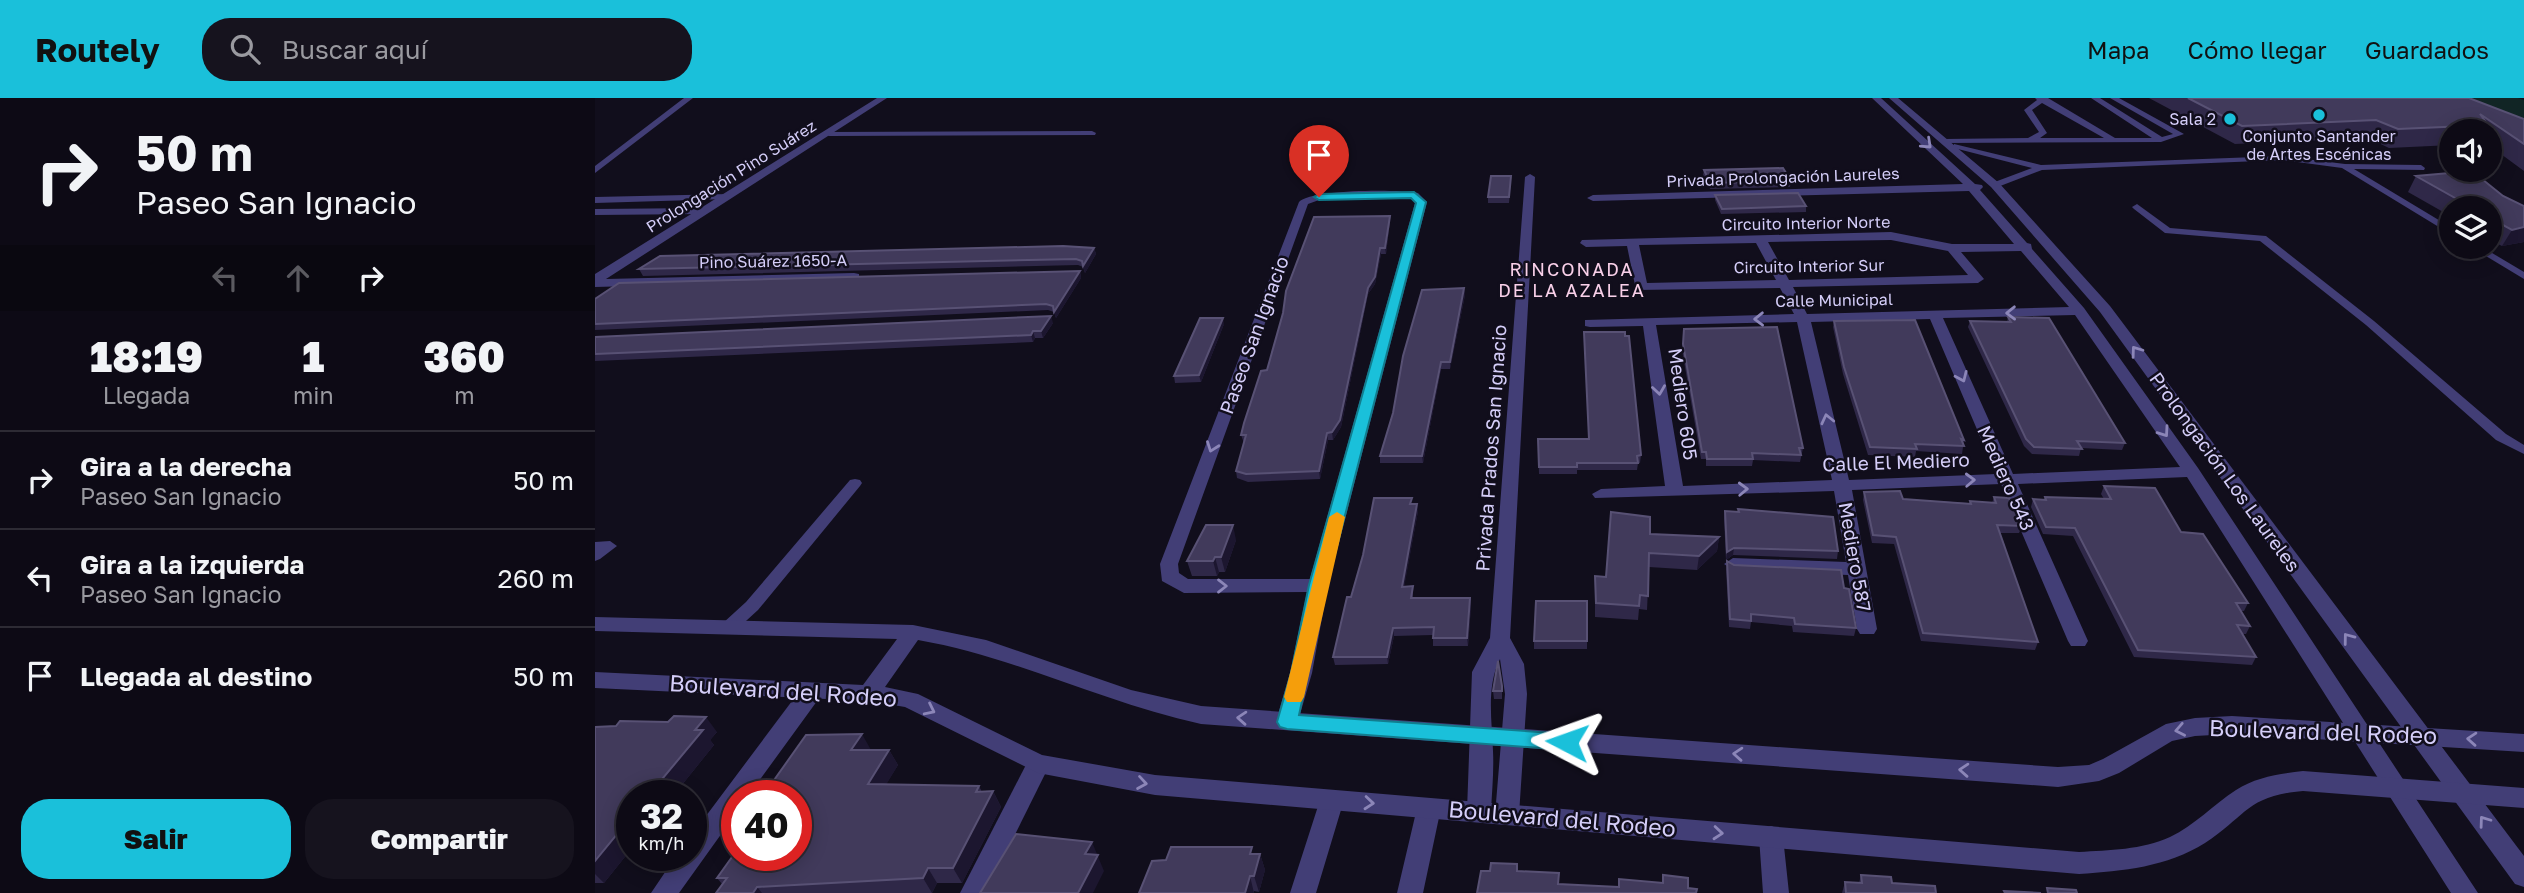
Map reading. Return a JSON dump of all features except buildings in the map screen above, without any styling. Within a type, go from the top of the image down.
[{"type":"street","name":"Prolongación Pino Suárez","points":[[595,281],[884,98]]},
{"type":"street","name":"Prolongación Los Laureles","points":[[1877,98],[1984,187],[2105,309],[2524,876]]},
{"type":"street","name":"Prolongación Los Laureles","points":[[1893,98],[1946,142],[2079,311],[2192,472],[2358,732],[2465,893]]},
{"type":"street","name":"Privada Prados San Ignacio","points":[[1500,638],[1530,177]]},
{"type":"street","name":"Privada Prolongación Laureles","points":[[1593,198],[1984,187]]},
{"type":"street","name":"Paseo San Ignacio","points":[[1287,722],[1301,673],[1318,585],[1421,202],[1414,195],[1319,197],[1306,200],[1303,204],[1169,564],[1169,576],[1184,586],[1318,585]]},
{"type":"street","name":"Circuito Interior Norte","points":[[1585,243],[1891,236],[1952,248],[2027,247]]},
{"type":"street","name":"Mediero 587","points":[[1760,239],[1803,318],[1842,485],[1867,629]]},
{"type":"street","name":"Circuito Interior Sur","points":[[1632,242],[1641,287],[1978,279],[1952,248]]},
{"type":"street","name":"Pino Suárez 1650-A","points":[[595,281],[872,277]]},
{"type":"street","name":"Calle Municipal","points":[[1590,323],[2079,311]]},
{"type":"street","name":"Mediero 543","points":[[1935,315],[2078,641]]},
{"type":"street","name":"Mediero 605","points":[[1649,322],[1675,492]]},
{"type":"street","name":"Calle El Mediero","points":[[1601,494],[2192,472]]},
{"type":"street","points":[[1733,564],[1857,569]]},
{"type":"street","name":"Boulevard del Rodeo","points":[[595,624],[913,632],[952,637],[984,646],[1121,697],[1164,709],[1287,722],[2058,777],[2091,774],[2111,766],[2166,733],[2195,727],[2232,726],[2420,735],[2524,743]]},
{"type":"street","points":[[869,693],[913,632]]},
{"type":"street","points":[[1479,811],[1483,673],[1500,638]]},
{"type":"street","points":[[1500,638],[1513,664],[1515,684],[1507,815]]},
{"type":"street","name":"Boulevard del Rodeo","points":[[595,680],[869,693],[910,700],[1038,764],[1154,785],[2078,863],[2122,861],[2179,845],[2249,792],[2274,782],[2524,797]]},
{"type":"street","points":[[707,834],[812,691]]},
{"type":"street","points":[[973,893],[1038,764]]},
{"type":"street","points":[[1303,893],[1332,800]]},
{"type":"street","points":[[1410,893],[1429,808]]},
{"type":"street","points":[[1771,837],[1776,893]]},
{"type":"street","points":[[664,893],[680,871]]},
{"type":"lane","points":[[595,170],[689,98]]},
{"type":"lane","points":[[2095,98],[2161,140]]},
{"type":"lane","points":[[1946,142],[2161,140],[2181,134],[2114,98]]},
{"type":"lane","points":[[2027,142],[2043,134],[2028,110],[2041,99],[2114,140]]},
{"type":"lane","points":[[828,134],[1092,133]]},
{"type":"lane","points":[[1946,142],[2041,168]]},
{"type":"lane","points":[[1984,187],[2041,168],[2283,158],[2344,166],[2421,168]]},
{"type":"lane","points":[[2344,166],[2439,224]]},
{"type":"lane","points":[[595,201],[727,196]]},
{"type":"lane","points":[[2137,207],[2168,231],[2263,238],[2370,323],[2501,437],[2524,450]]},
{"type":"lane","points":[[595,212],[703,211]]},
{"type":"lane","points":[[2496,259],[2524,276]]},
{"type":"lane","points":[[729,627],[752,606],[855,483]]},
{"type":"lane","points":[[595,547],[610,546],[595,556]]},
{"type":"green space","points":[[2424,98],[2524,100],[2524,137],[2502,128],[2502,119],[2478,119]]},
{"type":"slow traffic","points":[[1294,697],[1318,585],[1337,517]]},
{"type":"place","name":"Conjunto Santander de Artes Escénicas","points":[[2319,115]]},
{"type":"place","name":"Sala 2","points":[[2230,119]]},
{"type":"district","name":"RINCONADA DE LA AZALEA","points":[[1572,280]]},
{"type":"route","points":[[1319,197],[1414,195],[1420,198],[1421,202],[1318,585],[1301,673],[1287,722],[1567,742]]}]
